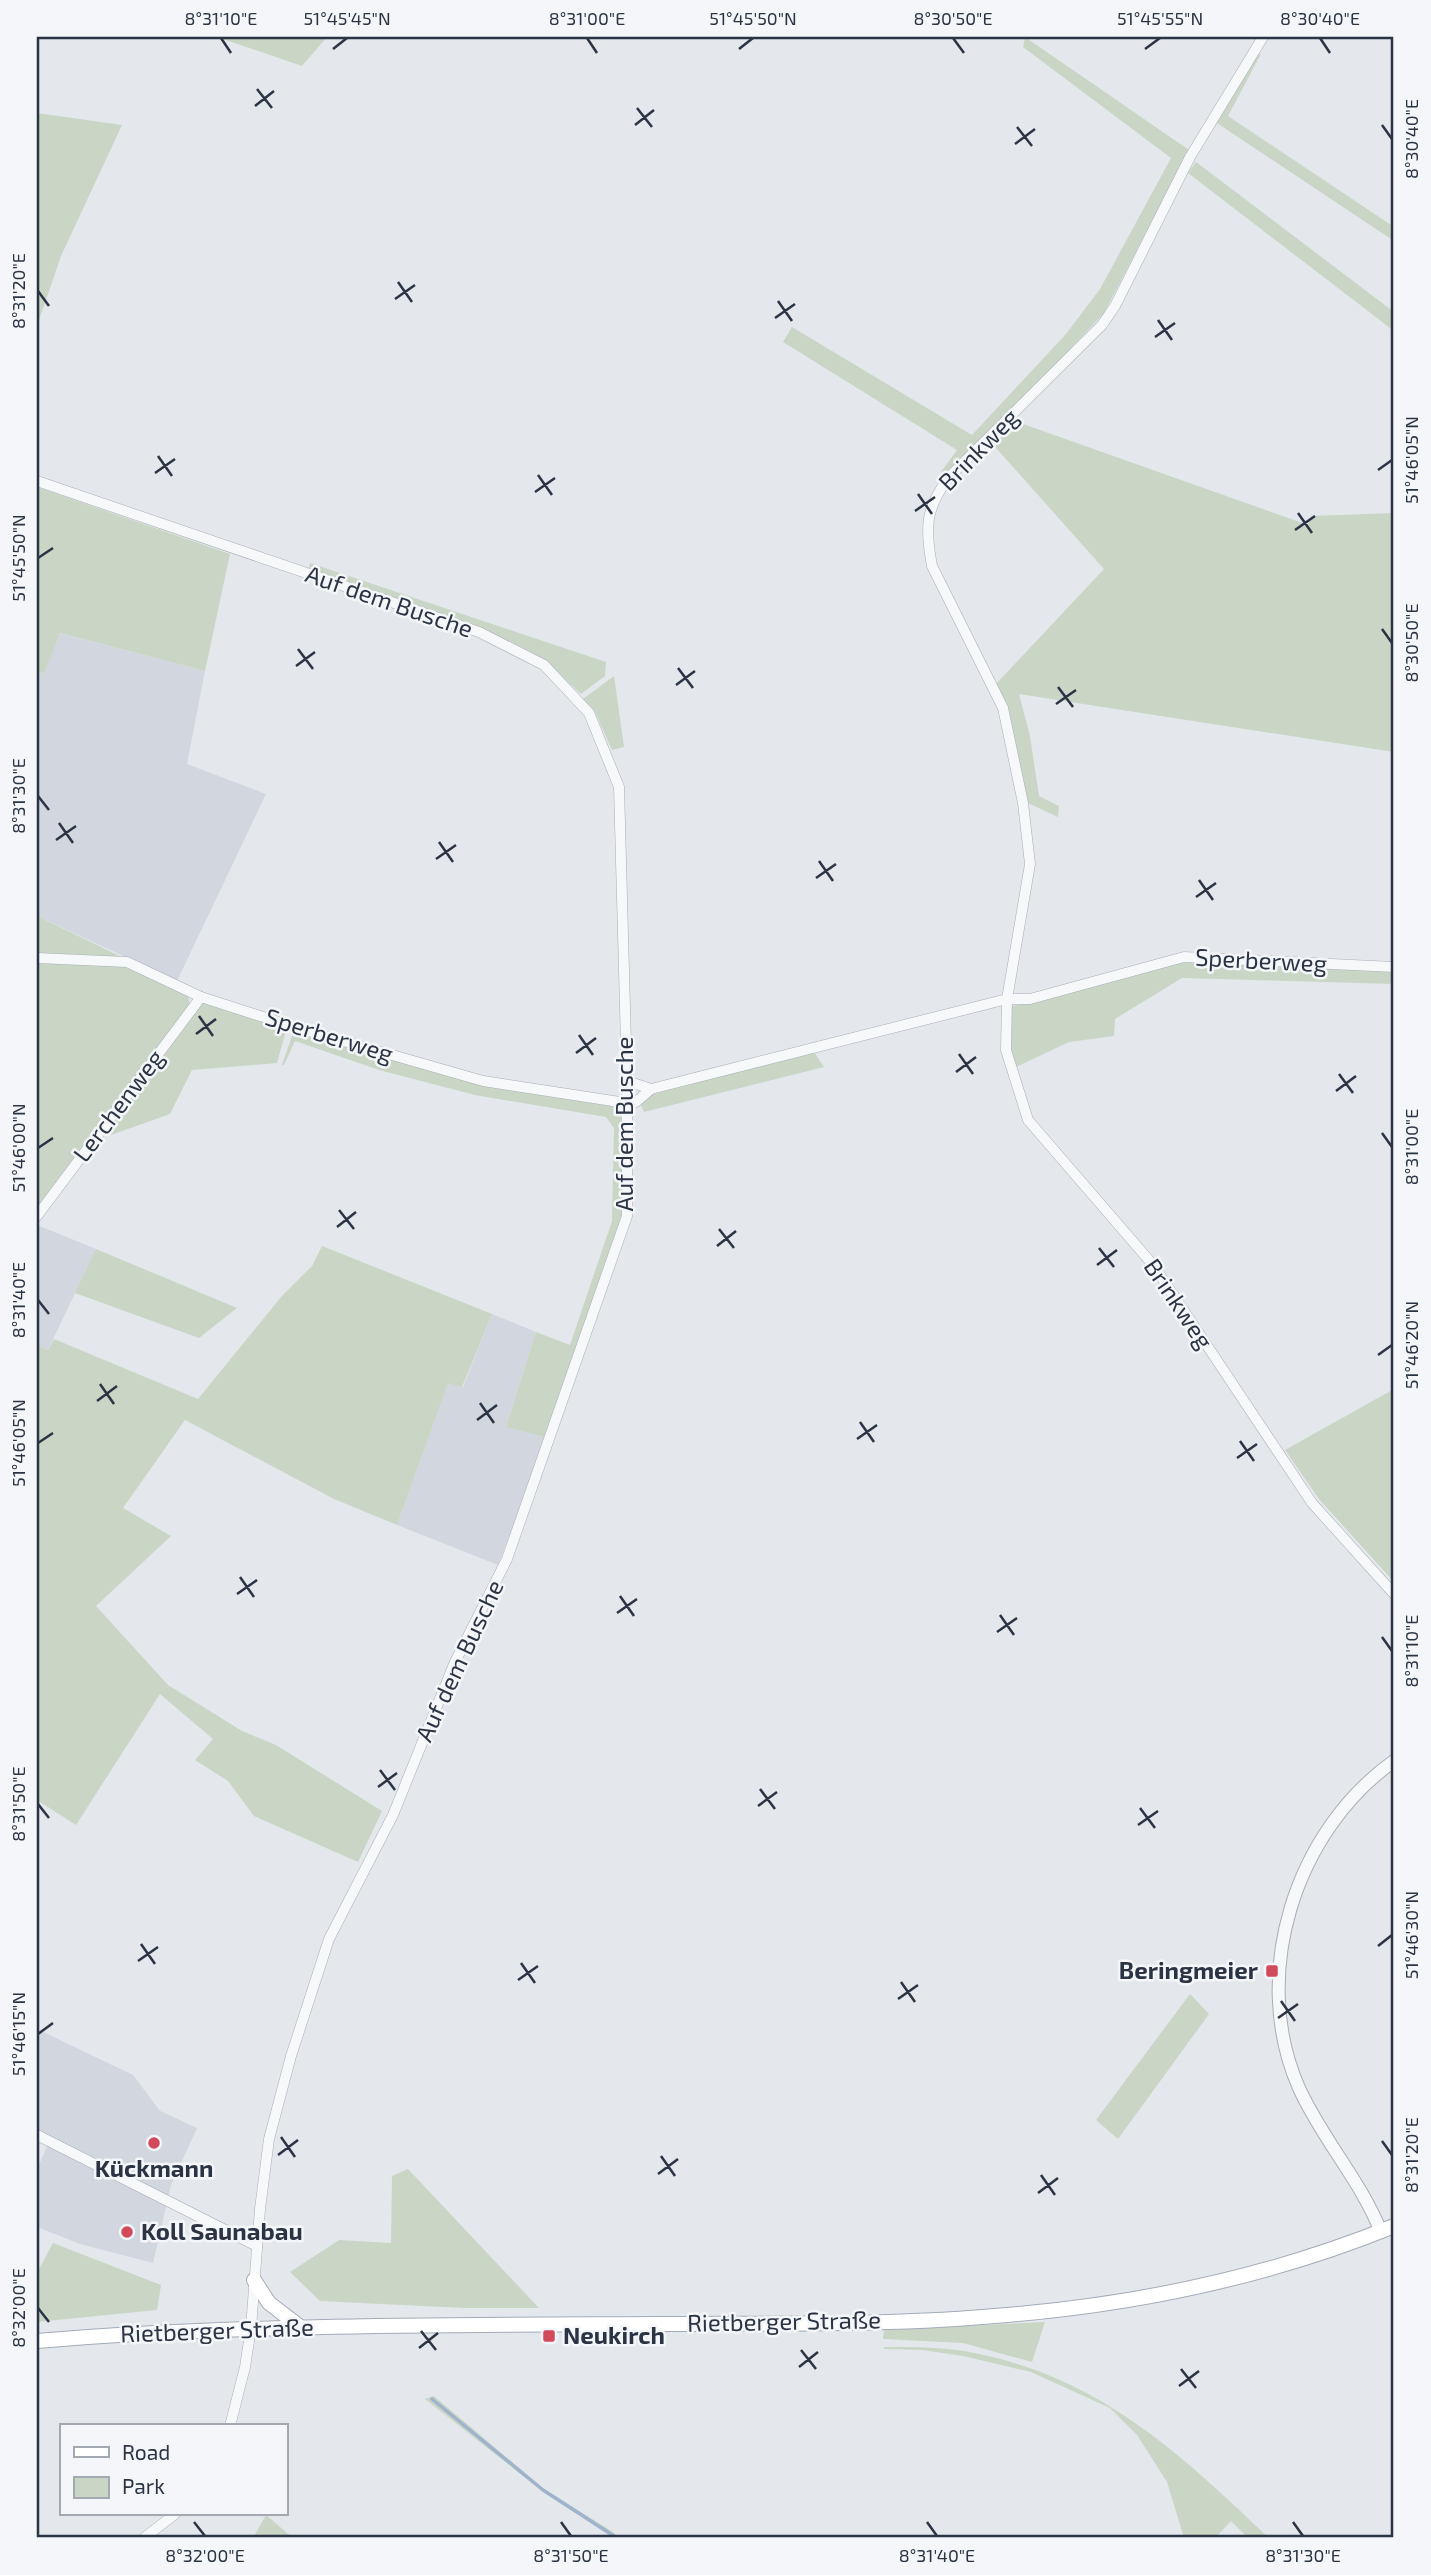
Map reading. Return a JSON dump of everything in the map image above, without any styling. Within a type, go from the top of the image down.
[{"type":"main road","name":"Rietberger Straße","points":[[37,2341],[251,2328],[859,2322],[1003,2316],[1091,2306],[1182,2291],[1282,2265],[1387,2229]]},
{"type":"main road","points":[[254,2280],[268,2303],[300,2327]]},
{"type":"street","name":"Brinkweg","points":[[1263,37],[1190,157],[1108,315],[1079,348],[949,477],[934,498],[927,521],[932,566],[1003,708],[1023,803],[1030,864],[1007,999],[1006,1050],[1028,1120],[1154,1266],[1312,1503],[1394,1594]]},
{"type":"street","name":"Auf dem Busche","points":[[37,481],[479,632],[544,665],[589,713],[619,787],[627,1081],[627,1216],[507,1559],[454,1664],[393,1815],[329,1940],[291,2056],[269,2139],[251,2328],[245,2367],[231,2424]]},
{"type":"street","name":"Sperberweg","points":[[1007,999],[1030,999],[1184,957],[1394,967]]},
{"type":"street","name":"Sperberweg","points":[[37,958],[127,962],[201,996],[291,1026],[483,1081],[626,1103]]},
{"type":"street","name":"Lerchenweg","points":[[37,1216],[201,996]]},
{"type":"street","points":[[626,1103],[636,1102],[651,1089],[1007,999]]},
{"type":"street","points":[[627,1081],[651,1089]]},
{"type":"street","points":[[1387,2229],[1332,2150],[1299,2087],[1286,2047],[1279,1992],[1285,1928],[1305,1870],[1335,1819],[1373,1778],[1394,1761]]},
{"type":"street","points":[[37,2135],[257,2246]]},
{"type":"street","points":[[144,2538],[172,2516]]},
{"type":"shaded area","points":[[59,633],[205,671],[187,764],[266,794],[177,981],[37,916],[37,671],[44,674]]},
{"type":"shaded area","points":[[37,1225],[96,1249],[48,1350],[37,1345]]},
{"type":"shaded area","points":[[492,1314],[536,1332],[506,1427],[547,1438],[498,1565],[397,1525],[448,1382],[463,1387]]},
{"type":"shaded area","points":[[37,2029],[133,2075],[160,2111],[197,2128],[171,2185],[153,2263],[80,2244],[37,2227],[37,2169],[51,2138],[37,2131]]},
{"type":"green space","points":[[217,37],[327,37],[302,66]]},
{"type":"green space","points":[[1025,37],[1189,150],[1104,313],[949,477],[941,480],[941,472],[957,450],[783,342],[792,327],[972,435],[1066,334],[1100,289],[1171,158],[1023,47]]},
{"type":"green space","points":[[1261,54],[1228,116],[1394,227],[1394,241],[1217,123],[1254,56]]},
{"type":"green space","points":[[37,113],[122,125],[61,256],[37,326]]},
{"type":"green space","points":[[1196,162],[1394,312],[1394,331],[1188,173]]},
{"type":"green space","points":[[1012,420],[1308,525],[1311,516],[1394,513],[1394,752],[1019,694],[1030,736],[1039,796],[1059,806],[1058,817],[1026,802],[1012,724],[996,684],[1104,569],[989,440]]},
{"type":"green space","points":[[37,487],[230,554],[205,671],[60,633],[44,674],[37,671]]},
{"type":"green space","points":[[310,563],[606,662],[605,676],[581,694],[546,662],[482,629],[309,569]]},
{"type":"green space","points":[[614,676],[624,747],[612,750],[594,710],[583,699]]},
{"type":"green space","points":[[37,916],[124,958],[124,964],[188,997],[190,1005],[37,1207]]},
{"type":"green space","points":[[1185,960],[1394,971],[1394,984],[1182,978],[1115,1019],[1114,1036],[1069,1042],[1016,1067],[1010,1049],[1011,1006]]},
{"type":"green space","points":[[204,1001],[287,1027],[277,1063],[192,1070],[170,1114],[111,1135],[106,1133]]},
{"type":"green space","points":[[294,1030],[379,1056],[621,1105],[622,1217],[547,1438],[506,1427],[536,1332],[570,1345],[612,1221],[614,1128],[606,1117],[475,1095],[379,1070],[295,1041],[282,1065]]},
{"type":"green space","points":[[814,1052],[824,1067],[644,1112],[640,1103],[653,1094]]},
{"type":"green space","points":[[322,1246],[492,1314],[462,1387],[448,1383],[397,1525],[334,1499],[185,1420],[123,1508],[171,1536],[96,1606],[168,1685],[242,1731],[276,1745],[382,1811],[358,1862],[254,1816],[228,1781],[195,1760],[213,1739],[160,1694],[76,1825],[37,1800],[37,1345],[48,1350],[54,1339],[198,1399],[281,1297],[312,1266]]},
{"type":"green space","points":[[96,1249],[237,1308],[199,1338],[75,1293]]},
{"type":"green space","points":[[1394,1389],[1394,1582],[1319,1499],[1285,1450]]},
{"type":"green space","points":[[1190,1994],[1209,2014],[1118,2139],[1096,2120]]},
{"type":"green space","points":[[408,2169],[539,2308],[464,2308],[320,2301],[290,2272],[339,2240],[391,2243],[392,2176]]},
{"type":"green space","points":[[53,2243],[161,2285],[157,2310],[37,2322],[37,2273]]},
{"type":"green space","points":[[1045,2322],[1032,2362],[963,2343],[883,2339],[884,2330]]},
{"type":"green space","points":[[884,2347],[964,2351],[1011,2362],[1094,2397],[1166,2446],[1269,2538],[1248,2538],[1231,2521],[1215,2538],[1184,2538],[1167,2482],[1137,2435],[1110,2408],[1031,2372],[963,2356]]},
{"type":"green space","points":[[434,2396],[544,2489],[619,2538],[614,2538],[542,2491],[425,2399]]},
{"type":"green space","points":[[267,2516],[293,2538],[253,2538]]},
{"type":"waterway","points":[[432,2399],[543,2490],[617,2538]]},
{"type":"place","name":"Beringmeier","points":[[1272,1971]]},
{"type":"place","name":"Kückmann","points":[[154,2143]]},
{"type":"place","name":"Koll Saunabau","points":[[127,2232]]},
{"type":"place","name":"Neukirch","points":[[549,2336]]}]
